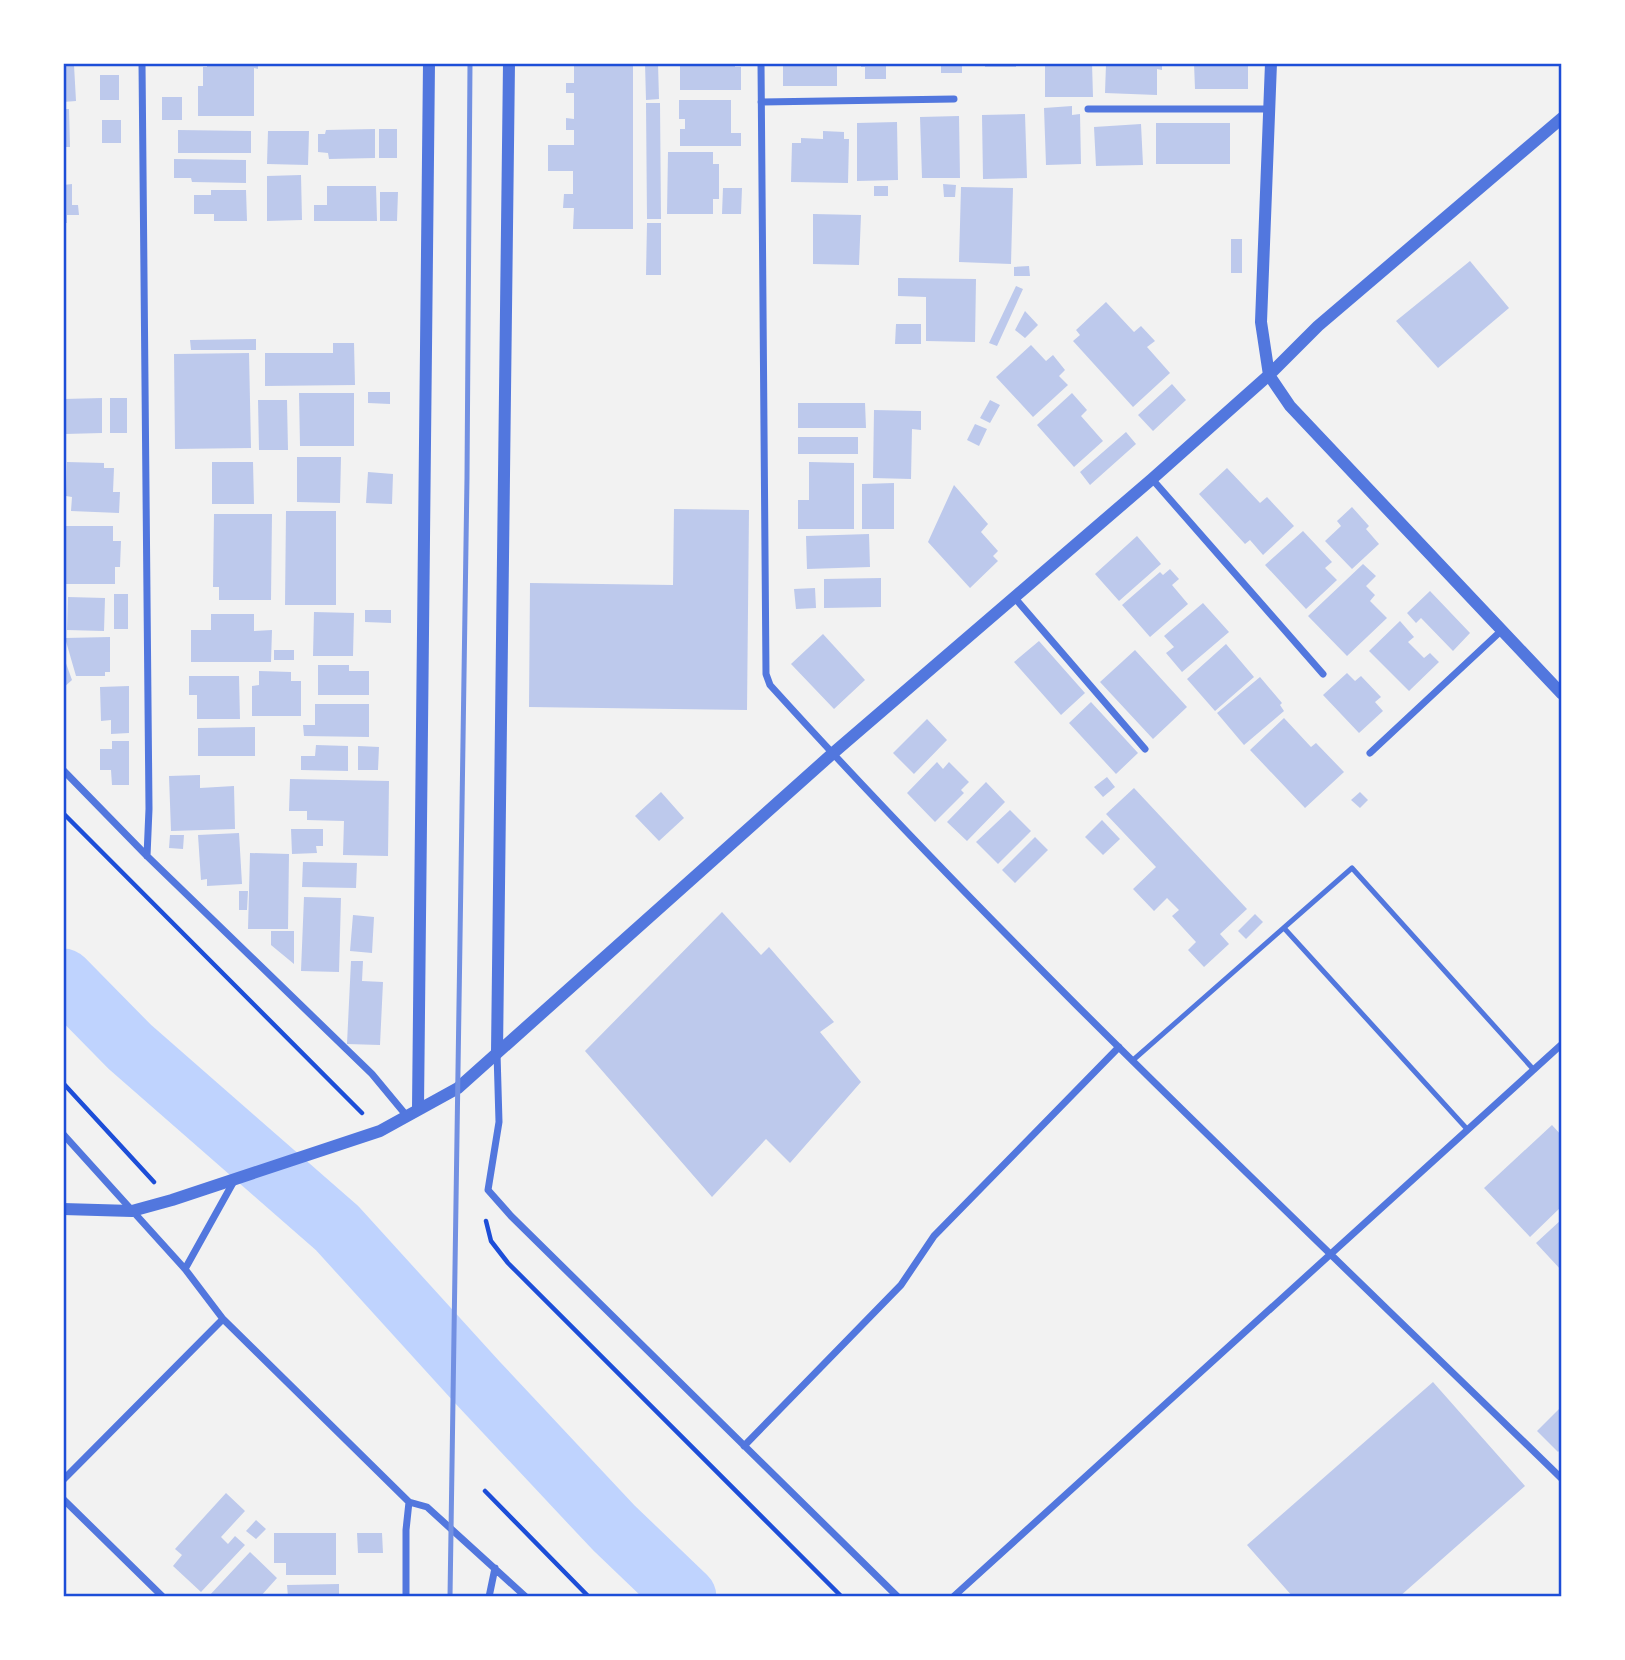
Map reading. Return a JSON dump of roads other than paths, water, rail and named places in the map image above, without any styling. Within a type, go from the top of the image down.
[{"type":"street","points":[[142,63],[149,809],[147,856]]},
{"type":"street","points":[[412,1112],[429,63]]},
{"type":"street","points":[[509,63],[496,1052],[499,1122],[488,1190],[511,1216],[898,1597]]},
{"type":"street","points":[[761,63],[766,674],[770,685],[832,754],[1132,1061],[1562,1479]]},
{"type":"street","points":[[1271,63],[1261,322],[1269,375],[1290,406],[1562,694]]},
{"type":"street","points":[[761,102],[954,99]]},
{"type":"street","points":[[1088,109],[1269,108]]},
{"type":"street","points":[[63,1209],[132,1211],[172,1200],[365,1136],[458,1088],[832,754],[1152,479],[1269,375],[1318,326],[1562,118]]},
{"type":"street","points":[[1152,479],[1322,674]]},
{"type":"street","points":[[1014,597],[1146,749]]},
{"type":"street","points":[[1370,753],[1502,630]]},
{"type":"street","points":[[63,770],[147,856],[412,1112]]},
{"type":"street","points":[[953,1597],[1562,1044]]},
{"type":"street","points":[[744,1446],[901,1285],[934,1236],[1119,1047]]},
{"type":"street","points":[[63,1135],[185,1269],[223,1319],[409,1502],[427,1507],[526,1597]]},
{"type":"street","points":[[185,1269],[234,1180]]},
{"type":"street","points":[[63,1480],[223,1319]]},
{"type":"street","points":[[63,1499],[163,1597]]},
{"type":"street","points":[[406,1597],[406,1530],[409,1502]]},
{"type":"street","points":[[489,1597],[495,1568]]},
{"type":"lane","points":[[1132,1061],[1352,868],[1534,1070]]},
{"type":"lane","points":[[1284,928],[1468,1129]]},
{"type":"waterway","points":[[63,979],[130,1047],[337,1228],[614,1528],[686,1597]]},
{"type":"railway","points":[[450,1597],[467,478],[470,63]]}]
